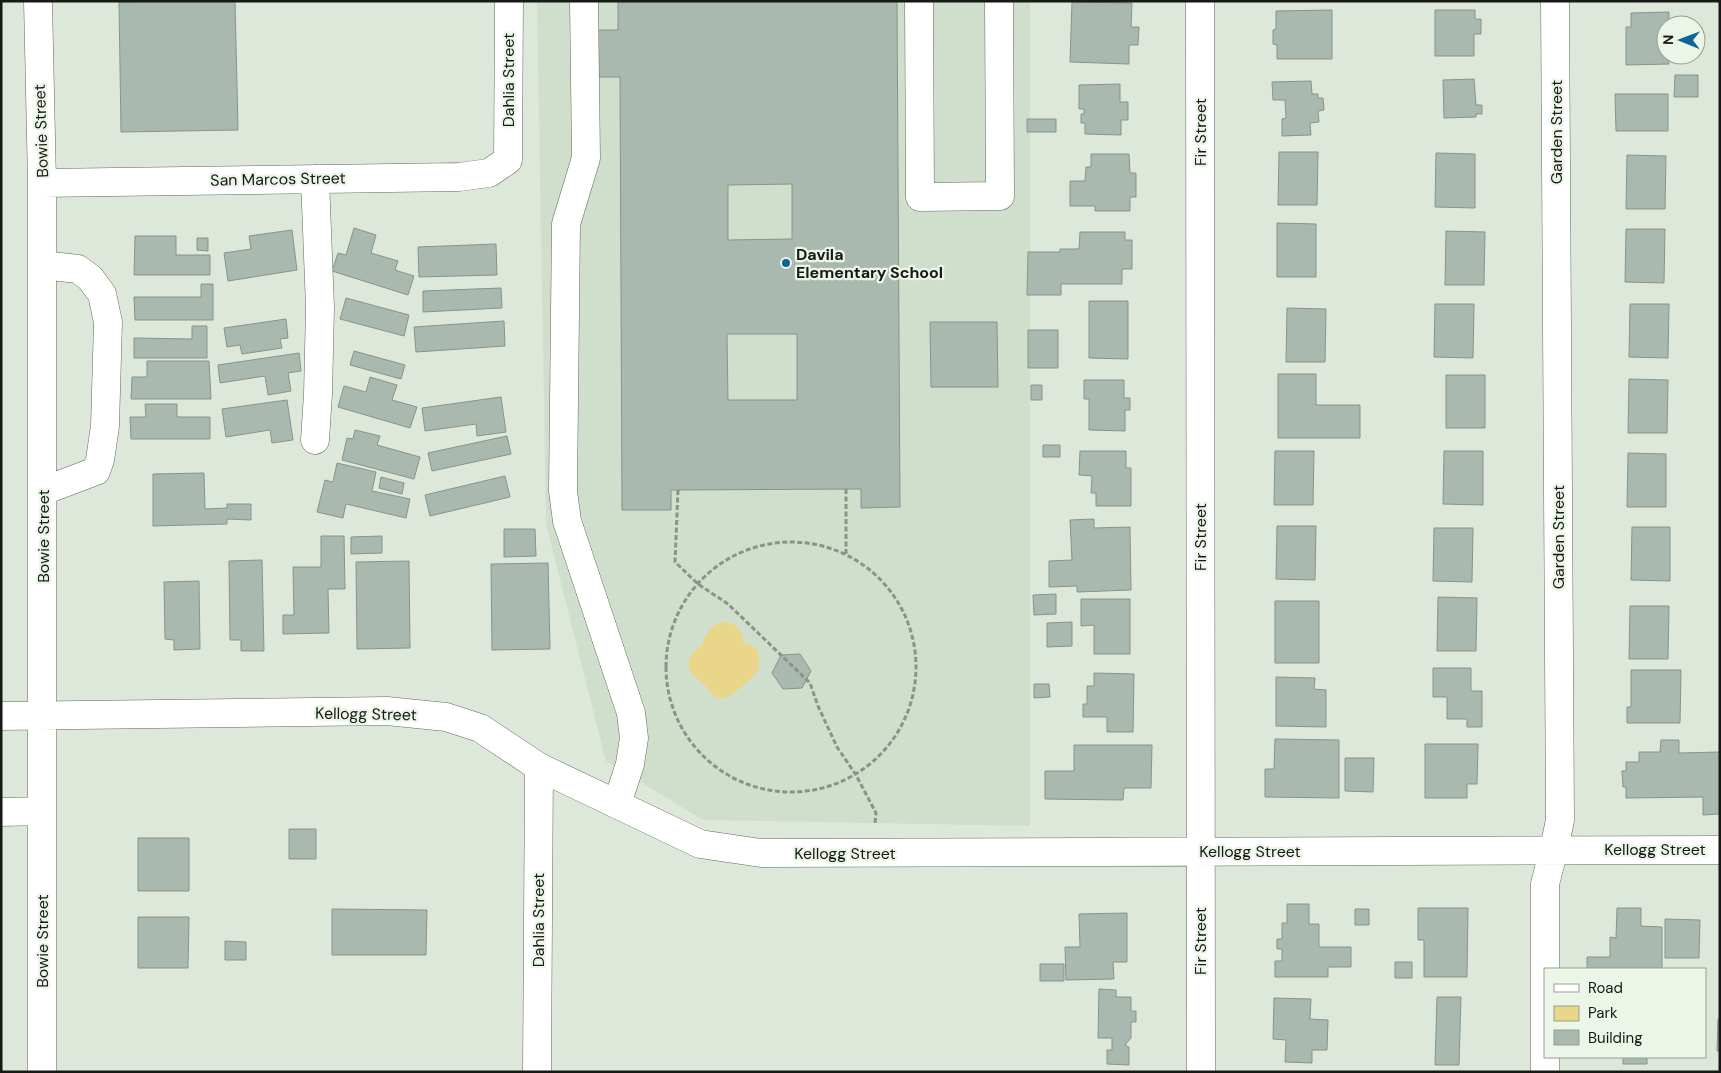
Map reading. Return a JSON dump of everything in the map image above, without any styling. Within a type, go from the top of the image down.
[{"type":"street","name":"Bowie Street","points":[[38,1],[42,183],[42,1072]]},
{"type":"street","name":"Dahlia Street","points":[[508,160],[509,1]]},
{"type":"street","points":[[584,1],[586,158],[566,224],[563,491],[567,521],[631,713],[634,738],[630,764],[617,804]]},
{"type":"street","points":[[919,1],[920,197],[1000,196],[999,1]]},
{"type":"street","name":"Fir Street","points":[[1200,1],[1201,1072]]},
{"type":"street","name":"Garden Street","points":[[1544,968],[1544,884],[1560,820],[1555,1]]},
{"type":"street","name":"San Marcos Street","points":[[42,183],[459,177],[490,173],[508,160]]},
{"type":"street","points":[[315,179],[320,307],[315,440]]},
{"type":"street","points":[[42,265],[78,269],[90,278],[102,294],[108,322],[105,426],[96,471],[43,491]]},
{"type":"street","name":"Kellogg Street","points":[[1,716],[387,711],[446,717],[480,728],[539,767],[700,844],[761,853],[1554,849],[1720,850]]},
{"type":"street","name":"Dahlia Street","points":[[538,1072],[539,767]]},
{"type":"street","points":[[1,812],[42,811]]},
{"type":"street","name":"Garden Street","points":[[1545,1058],[1545,1072]]},
{"type":"path","points":[[846,489],[846,554]]},
{"type":"path","points":[[678,490],[675,562],[698,584],[728,604],[810,683],[836,747],[856,775],[876,813],[875,823]]},
{"type":"path","points":[[812,540],[846,554],[864,561],[901,602],[918,656],[912,704],[889,748],[851,779],[804,793],[762,790],[724,774],[693,746],[672,710],[665,669],[676,615],[709,570],[757,544],[812,540]]},
{"type":"shaded area","name":"Davila Elementary School","points":[[537,1],[1030,1],[1030,826],[703,820],[606,761],[546,524]]},
{"type":"green space","points":[[726,621],[738,628],[743,642],[756,649],[759,664],[758,669],[746,683],[728,696],[719,698],[712,695],[705,685],[694,676],[689,669],[689,660],[694,651],[701,646],[711,629],[716,624]]},
{"type":"building","points":[[235,1],[238,130],[121,132],[119,2]]},
{"type":"building","points":[[618,1],[897,1],[900,507],[861,508],[861,489],[671,490],[671,510],[622,510],[620,77],[597,77],[596,30],[618,30]],"holes":[[[792,184],[792,239],[728,240],[728,185]],[[727,334],[797,334],[797,400],[728,400]]]},
{"type":"building","points":[[1072,2],[1132,3],[1131,27],[1139,27],[1138,45],[1129,45],[1129,64],[1070,62]]},
{"type":"building","points":[[1332,10],[1332,59],[1277,59],[1277,45],[1273,44],[1273,30],[1276,29],[1276,11]]},
{"type":"building","points":[[1435,10],[1475,10],[1475,19],[1481,19],[1481,34],[1474,34],[1474,56],[1435,56]]},
{"type":"building","points":[[1669,12],[1669,15],[1656,15],[1656,64],[1626,65],[1626,27],[1631,27],[1631,13]]},
{"type":"building","points":[[1675,75],[1698,75],[1698,97],[1674,97]]},
{"type":"building","points":[[1474,79],[1476,105],[1482,105],[1482,114],[1476,114],[1476,117],[1444,118],[1443,80]]},
{"type":"building","points":[[1311,81],[1312,94],[1318,94],[1318,98],[1323,98],[1324,110],[1318,111],[1319,122],[1310,123],[1311,135],[1282,136],[1282,119],[1286,118],[1285,100],[1273,100],[1272,82]]},
{"type":"building","points":[[1120,84],[1120,102],[1128,102],[1128,120],[1121,120],[1121,135],[1085,134],[1085,123],[1081,123],[1081,114],[1084,114],[1084,109],[1079,109],[1079,85]]},
{"type":"building","points":[[1615,94],[1668,94],[1668,131],[1616,131]]},
{"type":"building","points":[[1027,119],[1056,119],[1056,132],[1027,132]]},
{"type":"building","points":[[1279,152],[1318,152],[1317,205],[1278,205]]},
{"type":"building","points":[[1436,153],[1475,154],[1475,208],[1435,207]]},
{"type":"building","points":[[1091,154],[1129,154],[1130,173],[1136,173],[1136,197],[1130,197],[1130,211],[1095,211],[1095,206],[1070,206],[1070,181],[1085,181],[1086,167],[1091,167]]},
{"type":"building","points":[[1627,155],[1666,156],[1665,209],[1626,209]]},
{"type":"building","points":[[1277,223],[1316,224],[1316,277],[1277,277]]},
{"type":"building","points":[[354,228],[376,235],[371,253],[398,261],[395,270],[414,276],[408,295],[332,271],[338,253],[346,255]]},
{"type":"building","points":[[1626,229],[1665,229],[1664,283],[1625,282]]},
{"type":"building","points":[[292,230],[297,270],[228,281],[224,253],[251,249],[249,236]]},
{"type":"building","points":[[1446,231],[1485,232],[1484,285],[1445,285]]},
{"type":"building","points":[[1080,232],[1125,232],[1125,240],[1132,240],[1132,269],[1122,269],[1122,284],[1061,284],[1061,295],[1027,295],[1028,252],[1060,252],[1060,249],[1079,249]]},
{"type":"building","points":[[135,236],[176,236],[176,255],[210,255],[210,275],[134,275]]},
{"type":"building","points":[[197,238],[208,238],[208,251],[197,250]]},
{"type":"building","points":[[496,244],[497,275],[419,277],[418,247]]},
{"type":"building","points":[[201,284],[213,284],[213,320],[135,320],[134,297],[201,297]]},
{"type":"building","points":[[501,288],[502,308],[423,312],[423,291]]},
{"type":"building","points":[[346,298],[409,315],[404,336],[340,319]]},
{"type":"building","points":[[1089,301],[1128,301],[1128,359],[1089,358]]},
{"type":"building","points":[[1435,304],[1474,304],[1473,358],[1434,357]]},
{"type":"building","points":[[1630,304],[1669,304],[1668,358],[1629,357]]},
{"type":"building","points":[[1287,308],[1326,309],[1325,362],[1286,362]]},
{"type":"building","points":[[286,319],[288,338],[280,339],[282,348],[242,354],[240,345],[227,347],[224,328]]},
{"type":"building","points":[[504,321],[505,346],[416,352],[414,327]]},
{"type":"building","points":[[930,322],[997,322],[998,387],[931,387]]},
{"type":"building","points":[[192,326],[207,326],[207,358],[134,358],[134,338],[192,339]]},
{"type":"building","points":[[1028,330],[1058,330],[1058,368],[1028,368]]},
{"type":"building","points":[[354,351],[405,365],[401,379],[350,365]]},
{"type":"building","points":[[299,353],[301,371],[288,373],[291,391],[268,395],[265,376],[220,383],[218,365]]},
{"type":"building","points":[[147,361],[209,361],[211,399],[131,399],[132,377],[147,377]]},
{"type":"building","points":[[1278,374],[1316,374],[1316,405],[1360,405],[1360,438],[1278,438]]},
{"type":"building","points":[[1446,375],[1485,375],[1485,428],[1446,428]]},
{"type":"building","points":[[370,377],[397,385],[392,400],[417,407],[410,428],[338,407],[344,386],[366,392]]},
{"type":"building","points":[[1629,379],[1668,380],[1667,433],[1628,433]]},
{"type":"building","points":[[1084,380],[1124,380],[1124,398],[1130,398],[1130,410],[1125,410],[1125,431],[1089,430],[1089,399],[1084,399]]},
{"type":"building","points":[[1031,385],[1042,385],[1042,400],[1031,400]]},
{"type":"building","points":[[501,397],[506,432],[477,436],[476,424],[425,431],[422,408]]},
{"type":"building","points":[[287,400],[293,440],[272,443],[270,430],[226,437],[222,409]]},
{"type":"building","points":[[145,404],[177,404],[177,417],[210,417],[210,439],[131,439],[130,417],[146,417]]},
{"type":"building","points":[[355,430],[380,436],[377,445],[420,457],[414,479],[342,460],[347,438],[353,439]]},
{"type":"building","points":[[507,436],[511,454],[432,471],[428,453]]},
{"type":"building","points":[[1043,445],[1060,445],[1060,457],[1043,457]]},
{"type":"building","points":[[1080,451],[1126,451],[1126,468],[1131,468],[1131,506],[1096,506],[1096,493],[1091,493],[1092,476],[1079,475]]},
{"type":"building","points":[[1275,451],[1314,451],[1313,505],[1274,505]]},
{"type":"building","points":[[1444,451],[1483,451],[1483,505],[1443,504]]},
{"type":"building","points":[[1628,453],[1666,454],[1666,507],[1627,507]]},
{"type":"building","points":[[337,463],[376,472],[372,491],[410,499],[406,518],[346,504],[343,518],[317,512],[325,480],[333,482]]},
{"type":"building","points":[[204,473],[205,509],[227,508],[227,504],[251,504],[251,520],[227,519],[227,524],[153,526],[153,474]]},
{"type":"building","points":[[505,476],[510,497],[430,516],[425,495]]},
{"type":"building","points":[[381,477],[404,483],[402,494],[379,488]]},
{"type":"building","points":[[1094,519],[1094,528],[1130,527],[1131,590],[1077,592],[1077,586],[1049,587],[1049,561],[1072,560],[1070,520]]},
{"type":"building","points":[[1277,526],[1316,526],[1315,580],[1276,579]]},
{"type":"building","points":[[1632,527],[1670,527],[1670,581],[1631,580]]},
{"type":"building","points":[[1434,528],[1473,528],[1472,582],[1433,581]]},
{"type":"building","points":[[504,529],[535,529],[536,556],[504,557]]},
{"type":"building","points":[[321,536],[344,536],[345,589],[328,589],[329,633],[283,634],[283,615],[294,615],[293,567],[321,567]]},
{"type":"building","points":[[382,536],[382,553],[351,554],[351,537]]},
{"type":"building","points":[[262,560],[264,651],[241,651],[241,640],[230,640],[229,561]]},
{"type":"building","points":[[409,561],[410,648],[357,649],[356,562]]},
{"type":"building","points":[[548,563],[550,649],[492,650],[491,564]]},
{"type":"building","points":[[199,581],[200,649],[174,650],[174,640],[165,639],[164,582]]},
{"type":"building","points":[[1056,594],[1056,614],[1034,615],[1033,595]]},
{"type":"building","points":[[1438,597],[1477,598],[1476,651],[1437,651]]},
{"type":"building","points":[[1081,599],[1130,599],[1130,654],[1094,654],[1094,625],[1081,626]]},
{"type":"building","points":[[1275,601],[1319,601],[1319,663],[1275,663]]},
{"type":"building","points":[[1630,606],[1669,606],[1668,659],[1629,659]]},
{"type":"building","points":[[1072,622],[1072,646],[1047,647],[1047,623]]},
{"type":"building","points":[[800,654],[811,671],[802,688],[783,689],[772,673],[781,655]]},
{"type":"building","points":[[1433,668],[1471,668],[1471,691],[1482,691],[1482,727],[1467,727],[1467,719],[1447,719],[1447,697],[1433,697]]},
{"type":"building","points":[[1631,670],[1681,670],[1680,723],[1627,723],[1627,707],[1631,707]]},
{"type":"building","points":[[1094,673],[1134,674],[1133,732],[1107,732],[1107,717],[1083,717],[1083,704],[1087,704],[1087,686],[1094,686]]},
{"type":"building","points":[[1276,677],[1315,678],[1314,689],[1326,690],[1326,727],[1276,726]]},
{"type":"building","points":[[1034,684],[1049,684],[1050,697],[1034,698]]},
{"type":"building","points":[[1275,739],[1339,740],[1339,798],[1265,797],[1265,769],[1274,769]]},
{"type":"building","points":[[1661,740],[1679,740],[1679,753],[1720,752],[1720,814],[1703,815],[1703,797],[1626,798],[1626,787],[1623,787],[1622,771],[1626,771],[1626,762],[1639,762],[1639,752],[1660,752]]},
{"type":"building","points":[[1425,744],[1478,744],[1477,784],[1467,784],[1467,798],[1425,798]]},
{"type":"building","points":[[1074,745],[1152,745],[1151,788],[1124,788],[1123,800],[1045,799],[1045,771],[1074,771]]},
{"type":"building","points":[[1345,758],[1374,758],[1373,792],[1345,791]]},
{"type":"building","points":[[289,829],[316,829],[316,859],[289,859]]},
{"type":"building","points":[[138,838],[189,838],[189,891],[138,891]]},
{"type":"building","points":[[1287,904],[1309,904],[1309,924],[1319,924],[1319,947],[1351,947],[1351,967],[1328,967],[1328,977],[1275,977],[1275,961],[1282,961],[1282,949],[1277,949],[1277,939],[1282,939],[1282,923],[1287,923]]},
{"type":"building","points":[[1418,908],[1468,908],[1467,977],[1424,977],[1424,940],[1418,940]]},
{"type":"building","points":[[1617,908],[1641,908],[1641,926],[1662,927],[1662,968],[1587,968],[1587,957],[1610,957],[1610,937],[1616,938]]},
{"type":"building","points":[[332,909],[427,910],[426,955],[332,955]]},
{"type":"building","points":[[1355,909],[1369,909],[1369,925],[1355,925]]},
{"type":"building","points":[[1127,913],[1127,962],[1113,962],[1114,979],[1066,980],[1065,947],[1080,947],[1079,914]]},
{"type":"building","points":[[138,917],[189,917],[188,968],[138,968]]},
{"type":"building","points":[[1665,919],[1700,920],[1699,958],[1665,958]]},
{"type":"building","points":[[225,941],[246,942],[246,960],[225,960]]},
{"type":"building","points":[[1395,962],[1412,962],[1412,978],[1395,978]]},
{"type":"building","points":[[1040,964],[1064,964],[1064,981],[1040,981]]},
{"type":"building","points":[[1099,989],[1116,990],[1116,997],[1131,997],[1131,1011],[1136,1011],[1136,1022],[1131,1022],[1131,1038],[1125,1045],[1129,1047],[1129,1065],[1107,1064],[1107,1050],[1112,1050],[1112,1038],[1098,1038]]},
{"type":"building","points":[[1437,997],[1461,997],[1459,1065],[1435,1065]]},
{"type":"building","points":[[1274,998],[1311,999],[1310,1019],[1328,1020],[1327,1050],[1312,1050],[1312,1063],[1285,1062],[1286,1040],[1273,1039]]},
{"type":"building","points":[[1718,1019],[1720,1019],[1720,1051],[1717,1051]]},
{"type":"building","points":[[1623,1058],[1647,1058],[1647,1064],[1623,1064]]},
{"type":"place","name":"Davila Elementary School","points":[[786,263]]}]
